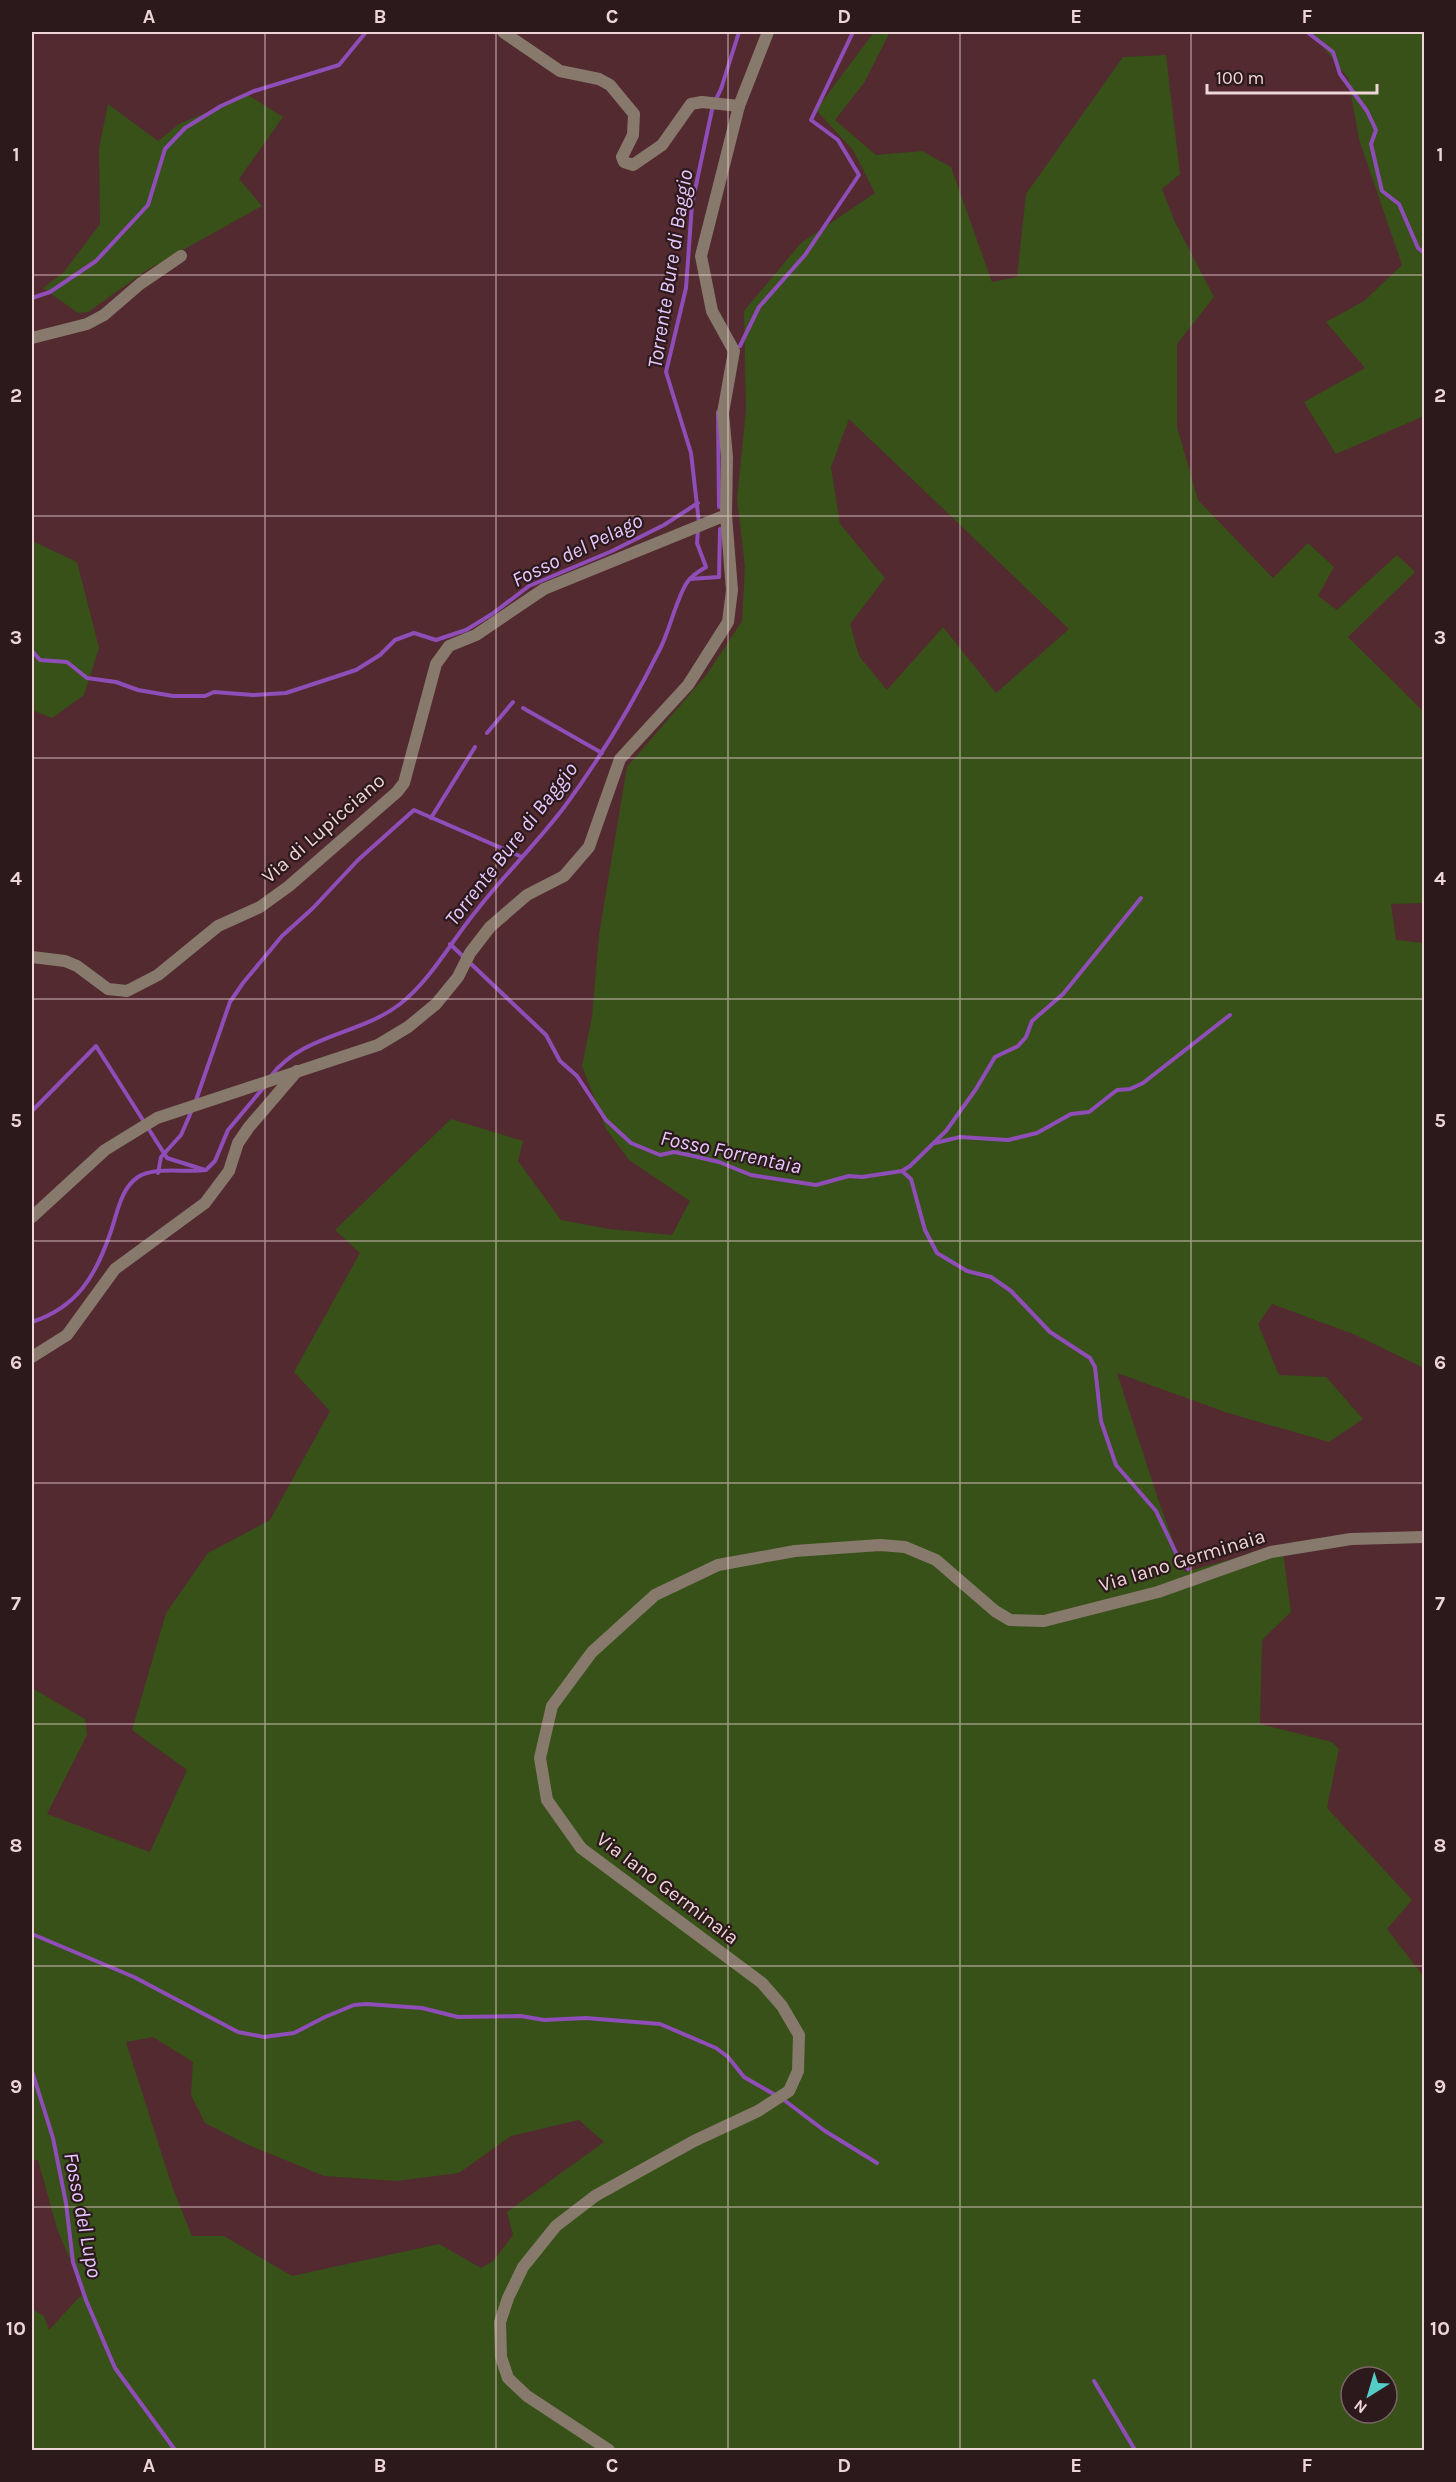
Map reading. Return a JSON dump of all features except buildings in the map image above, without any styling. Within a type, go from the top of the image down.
[{"type":"street","points":[[502,32],[560,72],[599,79],[610,85],[634,114],[633,135],[621,156],[624,162],[633,165],[662,145],[691,104],[702,102],[735,105]]},
{"type":"street","points":[[32,1217],[105,1150],[157,1118],[378,1045],[408,1027],[436,1004],[458,977],[470,953],[490,927],[527,895],[564,876],[588,847],[620,759],[688,685],[728,622],[732,591],[726,515],[727,457],[723,413],[734,351],[711,311],[701,255],[735,105],[768,32]]},
{"type":"street","points":[[32,338],[87,324],[104,315],[140,284],[181,256]]},
{"type":"street","name":"Via di Lupicciano","points":[[32,957],[65,961],[77,966],[108,989],[117,991],[127,991],[158,975],[218,926],[260,907],[289,886],[398,792],[404,783],[436,664],[449,646],[476,635],[544,589],[726,515]]},
{"type":"street","points":[[32,1357],[67,1335],[115,1269],[204,1203],[229,1171],[238,1143],[249,1127],[297,1071]]},
{"type":"street","name":"Via Iano Germinaia","points":[[609,2451],[527,2396],[508,2378],[501,2357],[500,2322],[508,2298],[523,2267],[556,2226],[595,2196],[694,2141],[759,2111],[789,2091],[798,2071],[799,2035],[782,2006],[762,1983],[581,1848],[547,1800],[540,1758],[552,1706],[592,1652],[655,1595],[718,1565],[795,1551],[880,1545],[920,1552],[936,1560],[995,1611],[1010,1620],[1044,1621],[1158,1592],[1271,1552],[1352,1539],[1425,1537]]},
{"type":"green space","points":[[874,32],[890,32],[864,83],[835,120],[876,155],[922,151],[951,167],[992,282],[1017,277],[1026,194],[1123,57],[1166,55],[1180,174],[1162,189],[1175,222],[1214,297],[1177,344],[1177,427],[1198,500],[1273,578],[1308,543],[1334,567],[1318,596],[1337,610],[1397,555],[1415,572],[1348,637],[1424,712],[1424,903],[1391,904],[1396,940],[1424,943],[1424,1368],[1353,1334],[1272,1304],[1258,1324],[1279,1375],[1326,1377],[1363,1419],[1329,1442],[1228,1413],[1117,1373],[1161,1508],[1185,1572],[1282,1545],[1291,1612],[1262,1640],[1260,1724],[1332,1742],[1339,1749],[1327,1808],[1412,1900],[1387,1929],[1424,1977],[1424,2450],[32,2450],[32,2309],[44,2316],[49,2330],[84,2292],[57,2229],[38,2160],[32,2161],[32,1688],[85,1719],[87,1735],[47,1814],[150,1852],[187,1770],[132,1730],[166,1613],[208,1553],[270,1520],[330,1411],[294,1372],[360,1253],[335,1230],[451,1119],[523,1141],[518,1161],[561,1220],[609,1229],[672,1235],[690,1201],[629,1160],[606,1129],[582,1066],[592,1016],[599,935],[627,767],[707,674],[742,621],[745,567],[737,498],[746,410],[744,311],[801,243],[875,193],[853,150],[816,110]],"holes":[[[849,419],[1069,629],[996,693],[943,627],[887,690],[859,656],[850,624],[885,578],[840,524],[831,467]],[[153,2037],[193,2062],[191,2095],[205,2123],[246,2144],[324,2176],[397,2181],[459,2173],[511,2136],[579,2120],[604,2142],[507,2212],[513,2235],[493,2261],[481,2268],[439,2244],[292,2276],[224,2236],[192,2236],[172,2186],[126,2042]]]},
{"type":"green space","points":[[1311,32],[1424,32],[1424,416],[1336,454],[1304,402],[1365,368],[1326,322],[1364,301],[1402,265],[1359,139],[1348,78]]},
{"type":"green space","points":[[248,95],[283,117],[239,179],[262,206],[147,270],[88,312],[78,313],[43,288],[64,272],[100,224],[99,148],[108,104],[158,141],[179,124]]},
{"type":"green space","points":[[32,541],[77,562],[99,648],[84,695],[52,718],[32,710]]},
{"type":"waterway","points":[[32,298],[50,292],[96,261],[148,205],[165,149],[185,128],[221,106],[254,91],[339,65],[366,32]]},
{"type":"waterway","name":"Torrente Bure di Baggio","points":[[699,523],[691,453],[666,372],[686,288],[692,204],[713,105],[721,89],[739,32]]},
{"type":"waterway","points":[[740,346],[759,307],[805,255],[859,175],[838,140],[811,120],[853,32]]},
{"type":"waterway","points":[[1307,32],[1333,52],[1340,74],[1367,111],[1376,130],[1371,144],[1382,191],[1399,204],[1418,248],[1424,253]]},
{"type":"waterway","points":[[718,412],[719,507]]},
{"type":"waterway","name":"Fosso del Pelago","points":[[32,651],[40,660],[67,662],[87,678],[116,682],[138,690],[173,696],[205,696],[214,692],[253,695],[286,693],[356,670],[380,655],[395,640],[414,633],[436,640],[466,630],[529,586],[612,551],[664,525],[698,503]]},
{"type":"waterway","points":[[690,579],[719,577],[720,529]]},
{"type":"waterway","name":"Torrente Bure di Baggio","points":[[271,1076],[299,1051],[367,1022],[400,1004],[422,983],[488,897],[555,819],[592,768],[628,709],[661,647],[686,584],[692,576],[706,567],[697,543],[698,530]]},
{"type":"waterway","points":[[487,733],[513,702]]},
{"type":"waterway","points":[[523,708],[602,753]]},
{"type":"waterway","points":[[431,818],[475,747]]},
{"type":"waterway","points":[[195,1103],[230,1002],[243,983],[282,936],[313,908],[358,860],[414,810],[522,857]]},
{"type":"waterway","name":"Fosso Forrentaia","points":[[450,944],[546,1035],[560,1061],[577,1076],[606,1120],[631,1143],[660,1155],[674,1152],[719,1162],[751,1175],[816,1185],[849,1176],[862,1177],[902,1171],[910,1166],[946,1131],[976,1089],[995,1057],[1018,1046],[1026,1037],[1032,1021],[1063,994],[1141,898]]},
{"type":"waterway","points":[[935,1143],[960,1137],[1008,1140],[1037,1133],[1071,1114],[1089,1112],[1117,1090],[1130,1089],[1143,1083],[1230,1015]]},
{"type":"waterway","points":[[32,1111],[96,1046],[167,1158],[205,1170]]},
{"type":"waterway","name":"Torrente Bure di Baggio","points":[[32,1322],[61,1308],[82,1289],[91,1277],[104,1250],[123,1195],[132,1182],[138,1177],[153,1172],[206,1170],[215,1161],[228,1130],[264,1087]]},
{"type":"waterway","points":[[158,1173],[161,1157],[181,1135],[192,1110]]},
{"type":"waterway","name":"Fosso Forrentaia","points":[[902,1171],[911,1179],[925,1230],[937,1253],[967,1271],[991,1277],[1011,1291],[1050,1332],[1090,1358],[1095,1367],[1101,1421],[1116,1465],[1156,1511],[1176,1553],[1188,1569]]},
{"type":"waterway","points":[[32,1934],[134,1977],[238,2032],[264,2037],[294,2033],[354,2005],[366,2004],[422,2008],[458,2017],[521,2016],[544,2020],[586,2018],[660,2024],[716,2048],[728,2057],[744,2077],[784,2100],[825,2131],[877,2163]]},
{"type":"waterway","name":"Fosso del Lupo","points":[[32,2071],[53,2138],[66,2203],[73,2262],[86,2300],[115,2368],[175,2450]]},
{"type":"waterway","points":[[1094,2381],[1135,2450]]}]
